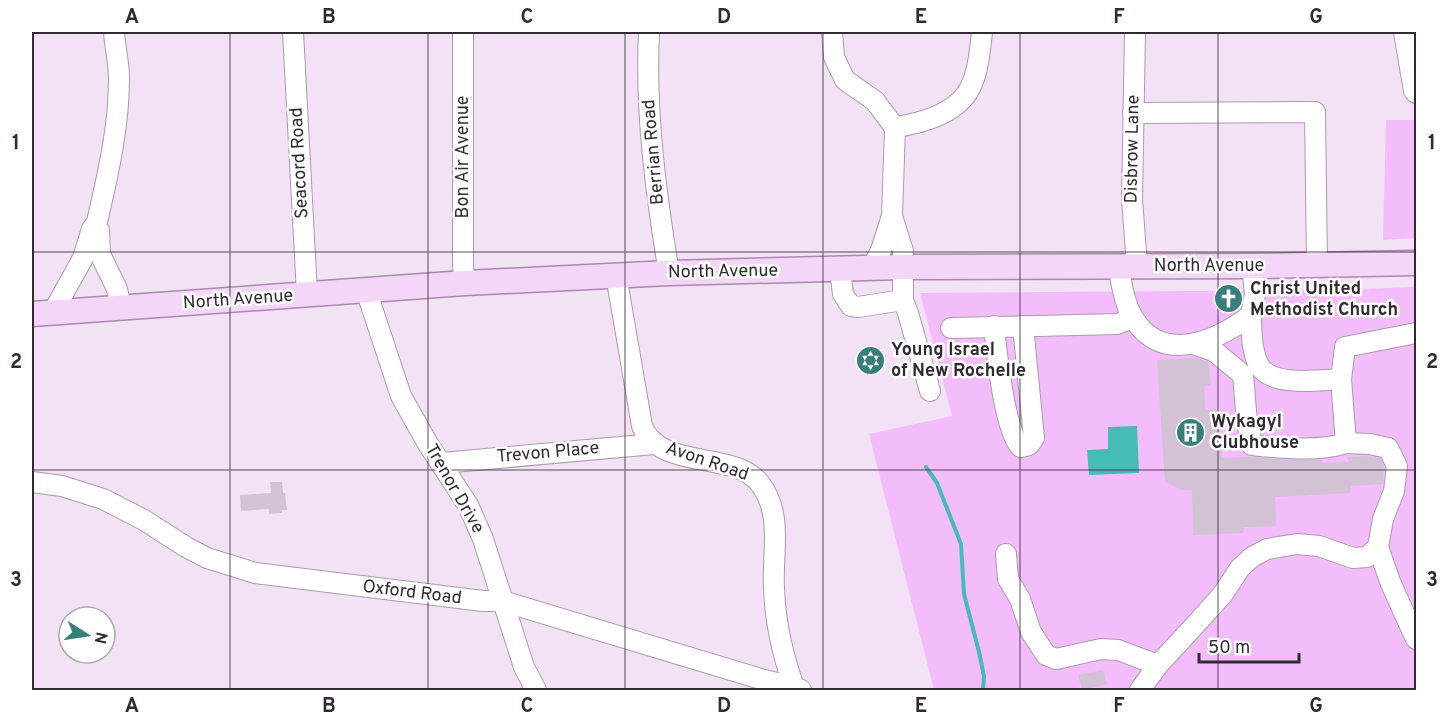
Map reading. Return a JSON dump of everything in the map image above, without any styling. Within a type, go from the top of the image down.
[{"type":"main road","name":"North Avenue","points":[[42,313],[465,283],[669,273],[904,267],[1416,263]]},
{"type":"street","points":[[42,313],[83,258],[92,229],[97,222],[112,159],[118,120],[119,75],[114,32]]},
{"type":"street","name":"Seacord Road","points":[[293,32],[307,294]]},
{"type":"street","name":"Bon Air Avenue","points":[[464,32],[463,266],[465,283]]},
{"type":"street","name":"Berrian Road","points":[[649,32],[648,84],[660,221],[669,273]]},
{"type":"street","points":[[832,32],[834,57],[845,81],[875,101],[895,128],[892,216],[881,250],[872,268]]},
{"type":"street","points":[[895,128],[924,121],[957,106],[968,94],[975,77],[982,32]]},
{"type":"street","name":"Disbrow Lane","points":[[1133,318],[1128,308],[1127,266],[1132,199],[1135,32]]},
{"type":"street","points":[[1404,32],[1416,93]]},
{"type":"street","points":[[1134,112],[1315,112],[1317,265]]},
{"type":"street","points":[[892,216],[903,251],[903,300],[930,391]]},
{"type":"street","points":[[97,222],[100,254],[117,289],[121,308]]},
{"type":"street","points":[[1252,266],[1255,294],[1251,315],[1251,370],[1247,423],[1252,445],[1334,447],[1346,443],[1370,444],[1388,448],[1397,466],[1394,491],[1383,519],[1378,547],[1390,584],[1416,639]]},
{"type":"street","points":[[840,270],[843,294],[851,306],[903,300]]},
{"type":"street","name":"Avon Road","points":[[616,276],[642,426],[646,434],[654,444],[677,454],[739,469],[754,476],[770,498],[775,518],[776,610],[786,664],[798,688]]},
{"type":"street","name":"Trenor Drive","points":[[366,290],[401,396],[428,444],[468,505],[483,539],[525,667],[536,690]]},
{"type":"street","points":[[951,328],[1118,324],[1133,318],[1141,329],[1156,339],[1173,344],[1194,344],[1215,338],[1251,315]]},
{"type":"street","points":[[994,326],[1003,394],[1017,445],[1021,447],[1029,445],[1034,438],[1023,326]]},
{"type":"street","points":[[1346,443],[1341,379],[1345,348],[1416,333]]},
{"type":"street","points":[[1194,344],[1271,378],[1300,381],[1341,379]]},
{"type":"street","name":"Trevon Place","points":[[442,463],[654,444]]},
{"type":"street","name":"Oxford Road","points":[[32,482],[62,486],[103,499],[144,520],[196,552],[223,564],[255,573],[483,601],[502,601],[764,680],[798,688]]},
{"type":"street","points":[[1140,690],[1158,665],[1197,624],[1223,594],[1240,568],[1252,557],[1267,549],[1297,543],[1319,546],[1353,558],[1367,557],[1378,547]]},
{"type":"street","points":[[1006,554],[1008,579],[1020,599],[1031,632],[1046,655],[1056,659],[1101,649],[1118,650],[1158,665]]},
{"type":"shaded area","points":[[1386,120],[1416,120],[1416,238],[1383,240]]},
{"type":"shaded area","points":[[1416,287],[1416,690],[934,690],[869,434],[952,416],[920,293],[1334,290]]},
{"type":"shaded area","points":[[1137,426],[1139,473],[1089,475],[1087,450],[1108,449],[1108,427]]},
{"type":"building","name":"Wykagyl Clubhouse","points":[[1197,358],[1208,362],[1211,386],[1204,386],[1205,410],[1216,409],[1222,458],[1322,460],[1323,463],[1349,462],[1347,457],[1368,456],[1380,458],[1384,466],[1383,484],[1351,486],[1350,493],[1275,497],[1276,526],[1244,527],[1243,533],[1193,535],[1192,490],[1182,490],[1165,482],[1157,360]]},
{"type":"building","points":[[270,482],[282,482],[287,510],[282,510],[282,513],[269,514],[269,509],[241,511],[240,495],[271,493]]},
{"type":"building","points":[[1103,670],[1107,684],[1082,690],[1078,675]]},
{"type":"waterway","points":[[926,467],[937,483],[961,544],[964,594],[984,676],[983,690]]},
{"type":"place","name":"Christ United Methodist Church","points":[[1229,299]]},
{"type":"place","name":"Young Israel of New Rochelle","points":[[870,360]]},
{"type":"place","name":"Wykagyl Clubhouse","points":[[1190,432]]}]
